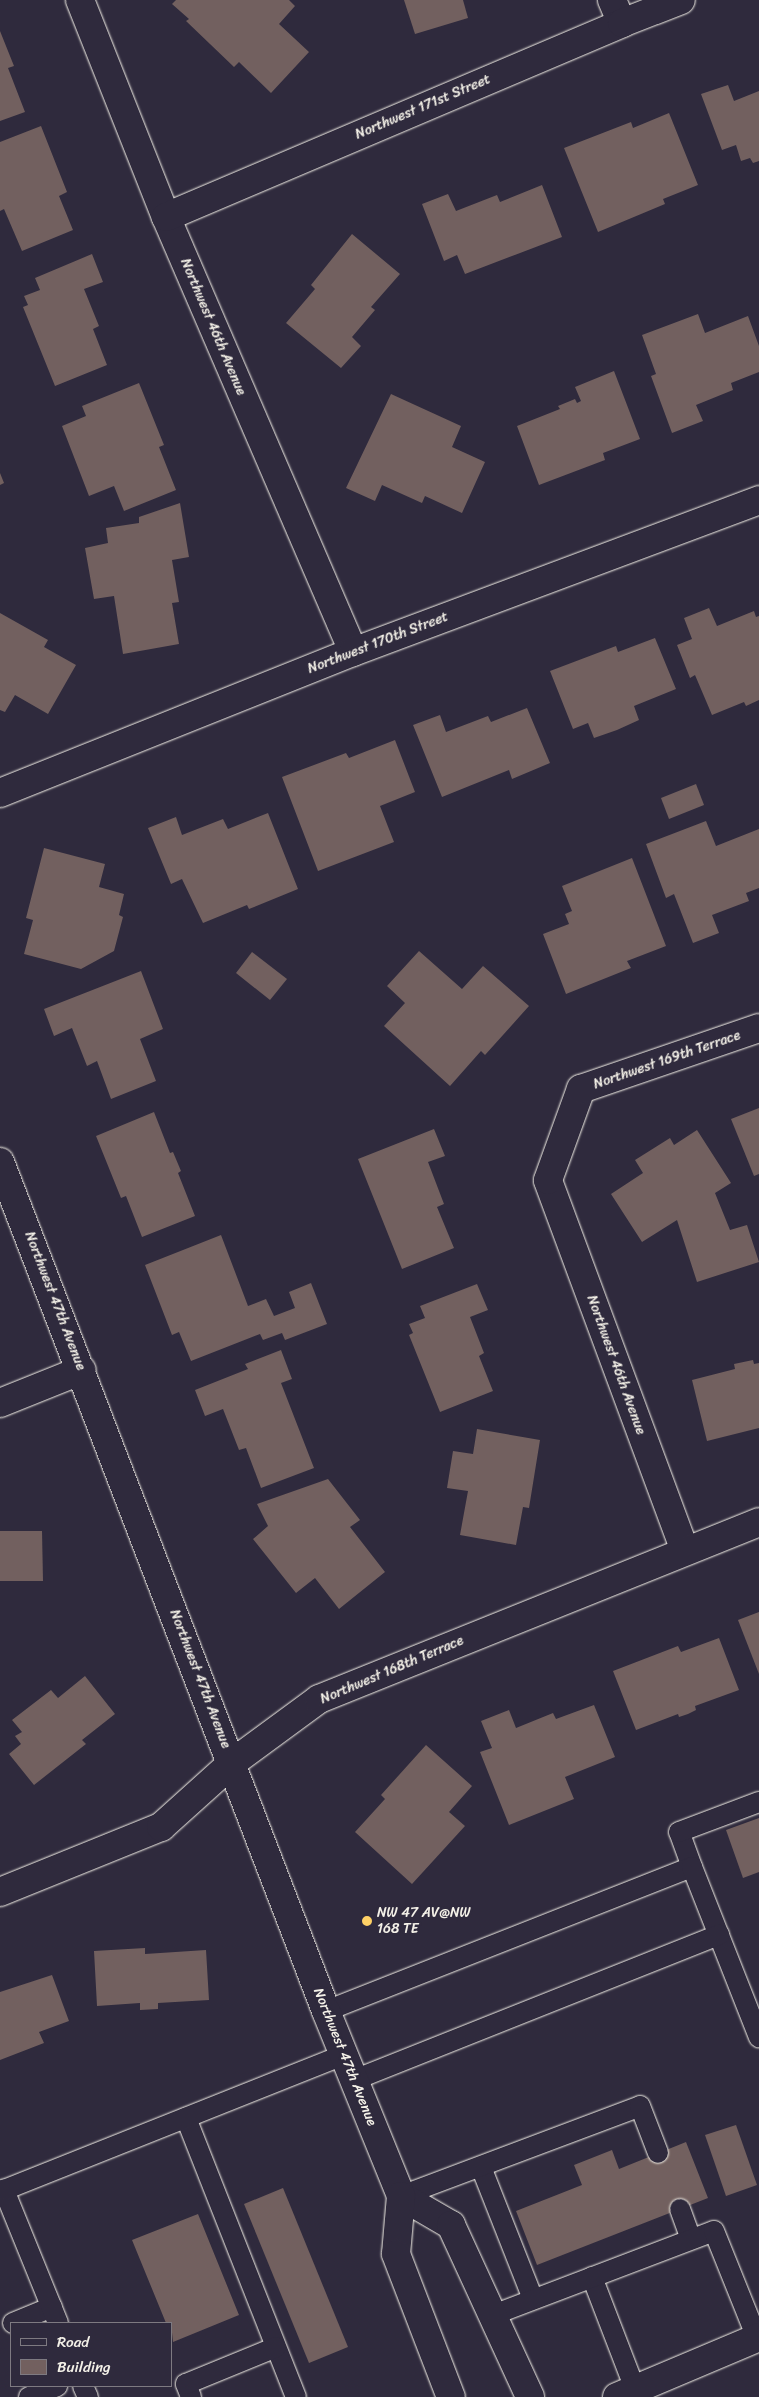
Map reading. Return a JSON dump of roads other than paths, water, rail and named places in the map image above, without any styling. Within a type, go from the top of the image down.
[{"type":"street","name":"Northwest 46th Avenue","points":[[80,0],[166,217],[353,652]]},
{"type":"street","name":"Northwest 171st Street","points":[[166,217],[617,11],[682,0]]},
{"type":"street","name":"Northwest 170th Street","points":[[0,793],[353,652],[759,500]]},
{"type":"street","name":"Northwest 169th Terrace","points":[[548,1180],[581,1089],[759,1028]]},
{"type":"street","name":"Northwest 47th Avenue","points":[[0,1162],[82,1370],[326,2011],[401,2196],[396,2254],[451,2397]]},
{"type":"street","name":"Northwest 46th Avenue","points":[[548,1180],[685,1551]]},
{"type":"street","points":[[0,1402],[82,1370]]},
{"type":"street","name":"Northwest 168th Terrace","points":[[0,1892],[161,1827],[232,1763],[319,1699],[759,1522]]},
{"type":"street","points":[[401,2196],[451,2225],[530,2397]]},
{"type":"street","points":[[626,2393],[758,2337]]},
{"type":"lane","points":[[759,1802],[679,1832],[759,2036]]},
{"type":"lane","points":[[326,2011],[692,1866]]},
{"type":"lane","points":[[22,2322],[55,2315],[4,2190],[186,2118],[349,2067],[719,1935]]},
{"type":"lane","points":[[401,2196],[640,2106],[658,2153]]},
{"type":"lane","points":[[186,2118],[296,2397]]},
{"type":"lane","points":[[481,2167],[533,2300]]},
{"type":"lane","points":[[680,2209],[691,2239]]},
{"type":"lane","points":[[493,2315],[714,2231],[758,2337]]},
{"type":"lane","points":[[592,2277],[626,2393]]},
{"type":"lane","points":[[191,2397],[186,2384],[276,2347]]},
{"type":"lane","points":[[29,2397],[54,2387]]},
{"type":"place","name":"NW 47 AV@NW 168 TE","points":[[367,1921]]}]
